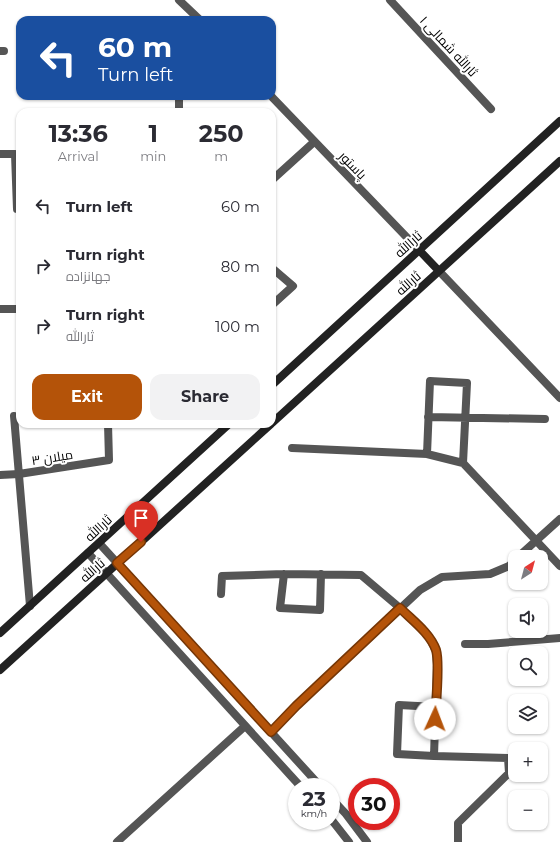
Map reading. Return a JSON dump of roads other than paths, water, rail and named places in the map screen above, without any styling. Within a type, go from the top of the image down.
[{"type":"main road","name":"ثاراالله","points":[[276,381],[560,121]]},
{"type":"main road","name":"ثارالله","points":[[276,418],[560,161]]},
{"type":"main road","points":[[419,250],[439,271]]},
{"type":"main road","name":"ثاراالله","points":[[0,633],[225,428]]},
{"type":"main road","name":"ثارالله","points":[[0,670],[266,428]]},
{"type":"street","points":[[179,0],[196,16]]},
{"type":"street","name":"ثارالله شمالی ۱","points":[[390,0],[490,109]]},
{"type":"street","name":"پاستور","points":[[275,100],[419,250]]},
{"type":"street","points":[[276,176],[314,142]]},
{"type":"street","points":[[0,154],[15,154],[16,182]]},
{"type":"street","points":[[276,271],[293,286],[276,301]]},
{"type":"street","points":[[439,271],[560,398]]},
{"type":"street","points":[[0,309],[16,309]]},
{"type":"street","points":[[427,454],[430,381],[467,383],[463,463]]},
{"type":"street","points":[[14,416],[30,606]]},
{"type":"street","points":[[428,417],[545,419]]},
{"type":"street","name":"میلان ۳","points":[[0,475],[19,474],[108,460],[108,428]]},
{"type":"street","points":[[292,448],[427,454],[463,463],[560,566]]},
{"type":"street","points":[[526,550],[560,519]]},
{"type":"street","points":[[99,543],[313,778]]},
{"type":"street","points":[[88,553],[293,778]]},
{"type":"street","points":[[271,732],[296,706],[420,590],[442,577],[490,574],[508,566]]},
{"type":"street","points":[[284,574],[280,608],[320,610],[321,574]]},
{"type":"street","points":[[221,594],[222,576],[284,574],[361,575],[400,608],[428,635],[436,650],[437,664],[434,756]]},
{"type":"street","points":[[125,593],[130,585],[135,583]]},
{"type":"street","points":[[465,644],[488,644],[560,638]]},
{"type":"street","points":[[436,707],[399,705],[397,754],[508,758],[509,773],[458,823],[458,842]]},
{"type":"street","points":[[117,842],[256,716]]},
{"type":"street","points":[[340,808],[367,842]]},
{"type":"street","points":[[339,830],[349,842]]}]
